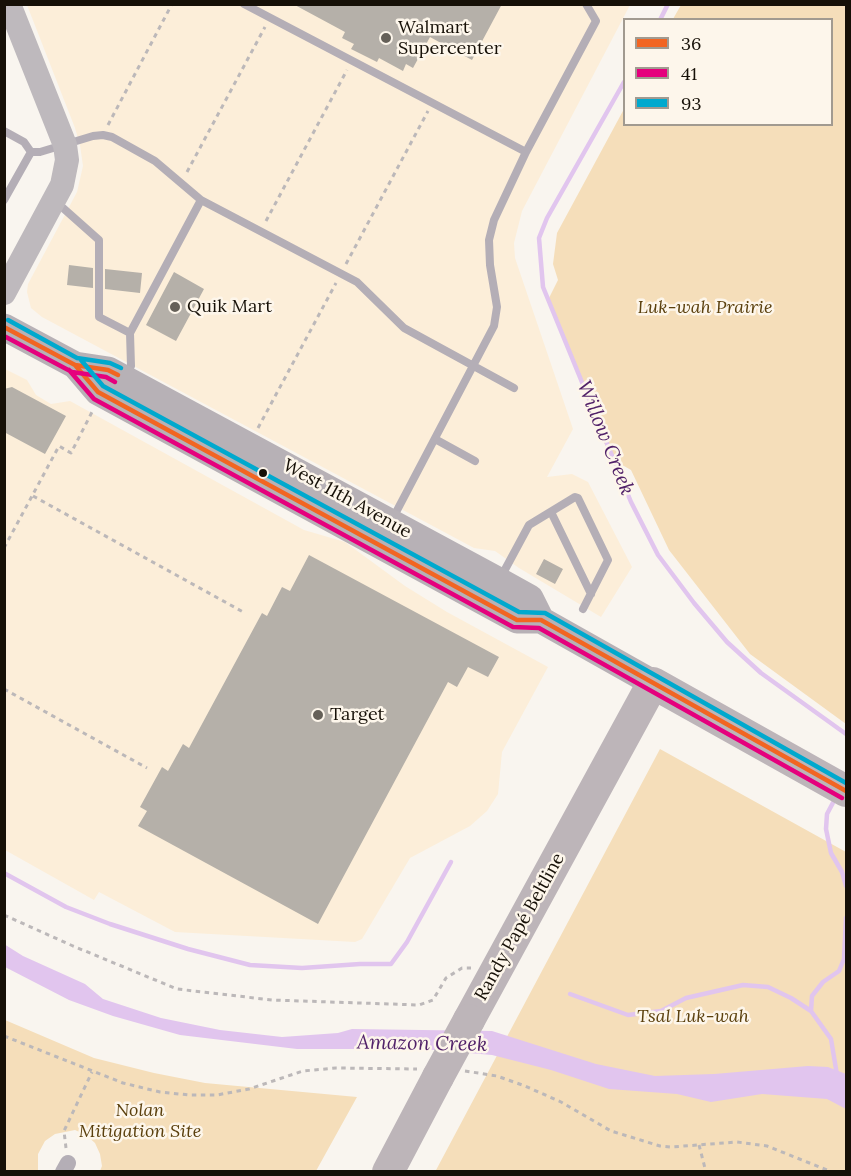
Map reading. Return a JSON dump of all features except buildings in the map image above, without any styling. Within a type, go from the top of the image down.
[{"type":"highway","name":"West 11th Avenue","points":[[653,683],[836,785]]},
{"type":"highway","name":"Randy Papé Beltline","points":[[388,1172],[653,683]]},
{"type":"main road","name":"West 11th Avenue","points":[[4,327],[75,365],[108,370],[499,581],[530,598],[541,620]]},
{"type":"main road","name":"West 11th Avenue","points":[[75,365],[98,392],[517,620],[541,620],[653,683]]},
{"type":"main road","points":[[305,504],[312,496],[357,517],[382,519]]},
{"type":"street","points":[[4,293],[53,202],[66,172],[65,145],[9,4]]},
{"type":"lane","points":[[244,4],[526,152]]},
{"type":"lane","points":[[382,519],[435,439],[489,339],[497,316],[489,252],[494,220],[526,152],[596,21],[586,4]]},
{"type":"lane","points":[[4,131],[24,142],[31,152]]},
{"type":"lane","points":[[4,200],[31,152],[103,135],[112,137],[155,161],[201,200],[357,282],[404,328],[514,388]]},
{"type":"lane","points":[[125,379],[131,366],[130,333],[201,200]]},
{"type":"lane","points":[[53,202],[99,240],[99,317],[130,333]]},
{"type":"lane","points":[[435,439],[475,461]]},
{"type":"lane","points":[[499,581],[530,525],[575,497],[578,498],[608,557],[584,609]]},
{"type":"lane","points":[[551,512],[591,594]]},
{"type":"path","points":[[103,135],[172,4]]},
{"type":"path","points":[[182,183],[270,18]]},
{"type":"path","points":[[261,231],[352,61]]},
{"type":"path","points":[[4,548],[59,446],[71,453],[92,412]]},
{"type":"path","points":[[33,496],[245,613]]},
{"type":"path","points":[[4,689],[147,768]]},
{"type":"path","points":[[4,915],[177,989],[272,1000],[419,1005],[433,1000],[446,978],[462,968],[496,970]]},
{"type":"path","points":[[65,1167],[64,1131],[92,1072]]},
{"type":"path","points":[[699,1145],[706,1172]]},
{"type":"shaded area","points":[[27,5],[630,5],[522,211],[514,243],[515,258],[573,429],[547,477],[572,474],[588,482],[632,567],[601,617],[495,551],[474,548],[42,317],[31,308],[27,292],[28,284],[77,192],[83,166],[75,128]]},
{"type":"shaded area","points":[[5,369],[27,380],[36,395],[51,404],[70,401],[304,530],[345,542],[405,586],[447,612],[548,667],[502,752],[498,794],[487,811],[470,826],[410,858],[362,939],[355,942],[175,932],[99,892],[94,900],[5,850]]},
{"type":"green space","name":"Luk-wah Prairie","points":[[681,5],[846,5],[846,724],[750,654],[669,550],[631,470],[610,458],[549,298],[558,280],[553,264],[557,233],[623,111],[623,126],[833,126],[833,18],[674,18]]},
{"type":"green space","name":"Tsal Luk-wah","points":[[660,749],[846,852],[846,1171],[435,1172]]},
{"type":"green space","name":"Nolan Mitigation Site","points":[[5,1020],[94,1058],[154,1073],[205,1083],[357,1097],[316,1171],[100,1171],[102,1166],[100,1154],[95,1143],[86,1135],[75,1130],[55,1134],[45,1141],[38,1154],[38,1171],[5,1171]]},
{"type":"water","name":"Amazon Creek","points":[[4,944],[23,956],[85,984],[103,999],[161,1018],[220,1030],[282,1037],[338,1033],[352,1029],[492,1031],[596,1064],[655,1076],[714,1074],[808,1066],[828,1067],[846,1074],[846,1109],[827,1099],[762,1094],[711,1102],[677,1094],[609,1089],[551,1070],[492,1055],[422,1049],[297,1049],[180,1035],[113,1016],[69,1000],[5,967]]},
{"type":"waterway","name":"Willow Creek","points":[[661,18],[668,4]]},
{"type":"waterway","name":"Willow Creek","points":[[623,84],[547,218],[539,238],[543,287],[631,502],[658,555],[727,642],[761,673],[846,734]]},
{"type":"waterway","name":"Willow Creek","points":[[836,797],[827,814],[826,829],[831,853],[842,872],[846,886]]},
{"type":"waterway","points":[[4,873],[66,907],[188,949],[250,965],[302,968],[391,964],[407,942],[451,862]]},
{"type":"waterway","name":"Willow Creek","points":[[837,1075],[831,1039],[811,1011],[812,996],[823,982],[839,971],[844,959],[846,918]]},
{"type":"waterway","points":[[570,994],[628,1015],[661,1011],[686,998],[743,985],[768,987],[811,1011]]},
{"type":"transit line","name":"93","points":[[8,320],[77,358],[110,363],[121,368]]},
{"type":"transit line","name":"36","points":[[4,327],[75,365],[108,370],[118,375]]},
{"type":"transit line","name":"41","points":[[4,336],[72,372],[106,377],[115,382]]},
{"type":"transit line","name":"93","points":[[81,360],[103,386],[519,612],[545,613],[846,783]]},
{"type":"transit line","name":"36","points":[[75,365],[98,392],[517,620],[541,620],[846,791]]},
{"type":"transit line","name":"41","points":[[69,370],[94,399],[513,627],[539,628],[842,798]]},
{"type":"place","name":"Walmart Supercenter","points":[[386,38]]},
{"type":"place","name":"Quik Mart","points":[[175,307]]},
{"type":"place","name":"Target","points":[[318,715]]}]
